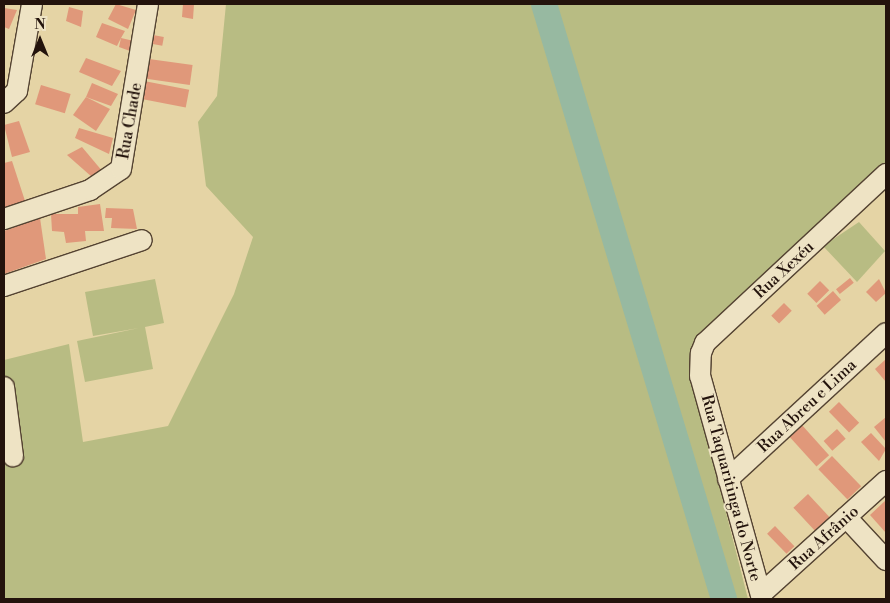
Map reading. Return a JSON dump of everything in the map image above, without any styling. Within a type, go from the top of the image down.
[{"type":"street","points":[[4,103],[17,91],[32,4]]},
{"type":"street","name":"Rua Chade","points":[[4,219],[90,190],[121,169],[148,4]]},
{"type":"street","name":"Rua Xexéu","points":[[700,376],[705,343],[886,174]]},
{"type":"street","points":[[4,286],[142,240]]},
{"type":"street","name":"Rua Abreu e Lima","points":[[728,479],[886,333]]},
{"type":"street","name":"Rua Taquaritinga do Norte","points":[[700,376],[762,597]]},
{"type":"street","points":[[4,387],[13,456]]},
{"type":"street","name":"Rua Afrânio","points":[[762,597],[886,481]]},
{"type":"street","points":[[846,517],[886,560]]},
{"type":"green space","points":[[226,4],[886,4],[886,168],[699,342],[691,375],[748,599],[4,599],[4,360],[69,344],[83,442],[168,426],[234,294],[253,237],[206,186],[198,122],[217,96]]},
{"type":"green space","points":[[859,222],[885,251],[857,282],[823,246]]},
{"type":"green space","points":[[155,279],[164,323],[145,327],[153,369],[85,382],[77,341],[139,328],[93,336],[85,292]]},
{"type":"building","points":[[116,4],[136,10],[128,29],[108,19]]},
{"type":"building","points":[[183,4],[194,4],[193,19],[182,17]]},
{"type":"building","points":[[69,7],[83,11],[81,27],[66,21]]},
{"type":"building","points":[[4,8],[17,10],[9,29],[4,27]]},
{"type":"building","points":[[102,23],[125,31],[117,46],[96,37]]},
{"type":"building","points":[[153,35],[164,37],[162,46],[151,44]]},
{"type":"building","points":[[121,38],[134,41],[130,51],[119,47]]},
{"type":"building","points":[[86,58],[121,71],[112,86],[79,72]]},
{"type":"building","points":[[149,59],[193,65],[190,85],[146,79]]},
{"type":"building","points":[[144,81],[189,90],[186,107],[141,99]]},
{"type":"building","points":[[92,83],[118,94],[111,106],[86,97]]},
{"type":"building","points":[[41,85],[71,94],[65,113],[35,104]]},
{"type":"building","points":[[86,97],[110,109],[96,131],[73,115]]},
{"type":"building","points":[[19,121],[30,152],[12,157],[4,125]]},
{"type":"building","points":[[79,128],[113,138],[109,154],[75,138]]},
{"type":"building","points":[[82,147],[103,172],[92,177],[67,155]]},
{"type":"building","points":[[12,161],[26,204],[4,209],[4,163]]},
{"type":"building","points":[[100,204],[104,231],[85,231],[86,241],[66,243],[64,232],[52,231],[51,214],[78,214],[78,207]]},
{"type":"building","points":[[106,208],[133,209],[137,229],[111,228],[112,218],[105,218]]},
{"type":"building","points":[[40,218],[46,259],[4,274],[4,231]]},
{"type":"building","points":[[850,278],[854,283],[840,294],[836,289]]},
{"type":"building","points":[[879,279],[886,293],[876,302],[866,292]]},
{"type":"building","points":[[820,281],[829,290],[816,303],[807,294]]},
{"type":"building","points":[[833,291],[841,300],[825,315],[817,306]]},
{"type":"building","points":[[784,303],[792,311],[779,324],[771,316]]},
{"type":"building","points":[[886,359],[886,382],[875,369]]},
{"type":"building","points":[[839,402],[859,423],[849,433],[829,412]]},
{"type":"building","points":[[886,417],[886,442],[874,427]]},
{"type":"building","points":[[801,424],[829,455],[816,467],[788,435]]},
{"type":"building","points":[[837,429],[846,439],[832,451],[824,441]]},
{"type":"building","points":[[871,433],[886,449],[879,461],[861,442]]},
{"type":"building","points":[[832,456],[861,486],[848,499],[818,469]]},
{"type":"building","points":[[808,494],[831,518],[816,532],[793,508]]},
{"type":"building","points":[[886,500],[886,533],[870,515]]},
{"type":"building","points":[[775,526],[794,546],[787,554],[767,534]]},
{"type":"waterway","points":[[544,4],[724,599]]}]
